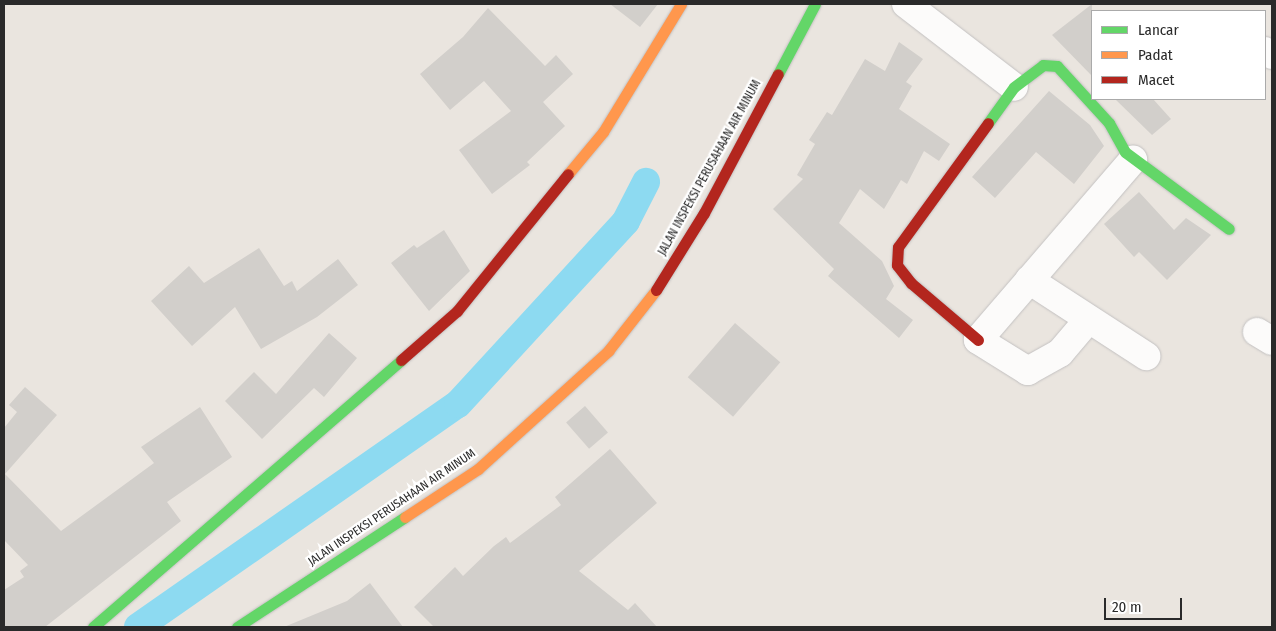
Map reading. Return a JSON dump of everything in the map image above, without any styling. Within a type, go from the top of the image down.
[{"type":"street","points":[[93,627],[457,311],[603,132],[681,4]]},
{"type":"street","name":"JALAN INSPEKSI PERUSAHAAN AIR MINUM","points":[[237,627],[478,469],[608,351],[657,289],[704,213],[815,4]]},
{"type":"street","points":[[906,4],[1014,87]]},
{"type":"street","points":[[1088,320],[1060,354],[1028,371],[978,340],[911,283],[896,259],[898,247],[1014,87],[1043,65],[1057,66],[1109,123],[1133,160],[1229,229]]},
{"type":"street","points":[[978,340],[1133,160]]},
{"type":"street","points":[[1029,280],[1146,356]]},
{"type":"building","points":[[610,4],[658,4],[640,27]]},
{"type":"building","points":[[1092,4],[1091,75],[1052,35]]},
{"type":"building","points":[[488,8],[545,66],[556,55],[573,74],[543,102],[565,126],[527,162],[530,165],[492,194],[459,150],[511,111],[484,81],[450,110],[420,74],[463,37]]},
{"type":"building","points":[[899,42],[923,59],[906,82],[912,86],[899,109],[950,144],[939,161],[924,151],[907,184],[901,180],[884,209],[860,189],[839,223],[882,261],[894,286],[886,299],[913,320],[899,338],[828,276],[834,269],[773,209],[803,179],[797,175],[815,144],[809,140],[827,112],[832,115],[865,59],[885,71]]},
{"type":"building","points":[[1049,91],[1090,125],[1104,146],[1074,184],[1036,152],[995,198],[972,177]]},
{"type":"building","points":[[1116,100],[1154,100],[1171,119],[1152,135]]},
{"type":"building","points":[[1139,192],[1174,230],[1186,218],[1211,235],[1167,280],[1139,252],[1134,257],[1104,224]]},
{"type":"building","points":[[444,230],[470,271],[429,311],[391,263],[414,245],[417,248]]},
{"type":"building","points":[[259,248],[284,286],[292,281],[297,291],[338,259],[358,285],[317,317],[261,349],[235,307],[192,346],[151,301],[189,266],[204,283]]},
{"type":"building","points":[[735,323],[780,362],[733,417],[688,377]]},
{"type":"building","points":[[329,333],[357,358],[324,397],[314,388],[262,439],[225,401],[254,372],[276,394]]},
{"type":"building","points":[[25,387],[57,415],[5,474],[61,531],[154,463],[141,447],[200,407],[232,457],[167,502],[181,521],[45,627],[4,627],[4,590],[24,577],[20,571],[28,565],[4,540],[4,428],[17,412],[9,405]]},
{"type":"building","points":[[585,406],[608,432],[589,449],[566,422]]},
{"type":"building","points":[[610,449],[657,503],[579,571],[628,610],[635,603],[657,627],[434,627],[414,607],[455,567],[463,576],[506,537],[510,543],[561,505],[555,497]]},
{"type":"building","points":[[370,583],[403,627],[284,627],[347,601]]},
{"type":"waterway","points":[[138,627],[458,404],[626,221],[646,182]]},
{"type":"traffic: fast","points":[[778,74],[815,4]]},
{"type":"traffic: fast","points":[[988,123],[1014,87],[1043,65],[1057,66],[1109,123],[1125,152],[1229,229]]},
{"type":"traffic: fast","points":[[93,627],[401,360]]},
{"type":"traffic: fast","points":[[237,627],[405,517]]},
{"type":"traffic: slow","points":[[568,174],[603,132],[681,4]]},
{"type":"traffic: slow","points":[[405,517],[478,469],[608,351],[656,290]]},
{"type":"traffic: jam","points":[[656,290],[704,213],[778,74]]},
{"type":"traffic: jam","points":[[978,340],[911,283],[897,265],[898,247],[988,123]]},
{"type":"traffic: jam","points":[[401,360],[457,311],[568,174]]}]
